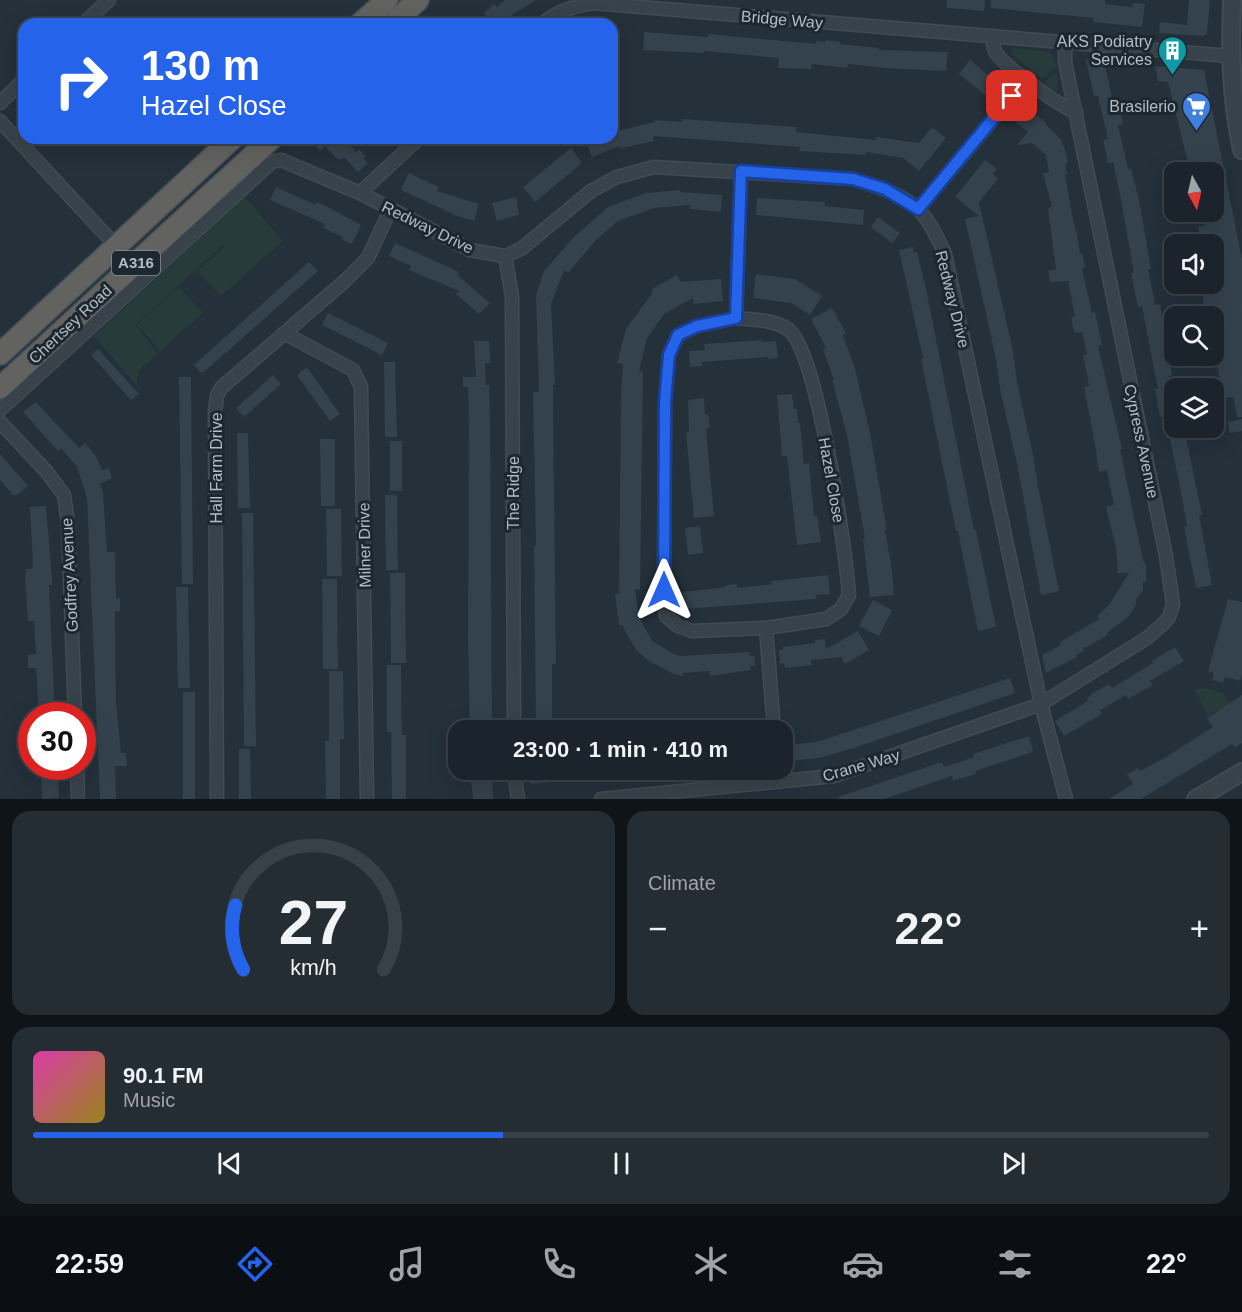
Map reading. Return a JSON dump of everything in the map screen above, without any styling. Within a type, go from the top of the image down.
[{"type":"highway","points":[[367,18],[387,0]]},
{"type":"highway","points":[[398,18],[418,0]]},
{"type":"highway","name":"Chertsey Road","points":[[0,354],[227,144]]},
{"type":"highway","name":"Chertsey Road","points":[[0,388],[265,144]]},
{"type":"street","points":[[90,18],[109,0]]},
{"type":"street","points":[[1232,0],[1236,123],[1242,150]]},
{"type":"street","name":"Bridge Way","points":[[549,18],[572,7],[593,3],[992,36],[1234,61]]},
{"type":"street","points":[[992,36],[996,52],[1026,80],[1065,108],[1076,112]]},
{"type":"street","name":"Cypress Avenue","points":[[1041,704],[1147,638],[1169,617],[1173,604],[1166,556],[1065,62],[1065,43]]},
{"type":"street","points":[[918,209],[1026,80]]},
{"type":"street","points":[[0,103],[18,86]]},
{"type":"street","points":[[0,121],[18,141]]},
{"type":"street","points":[[21,144],[117,248]]},
{"type":"street","points":[[360,193],[413,144]]},
{"type":"street","name":"Redway Drive","points":[[0,410],[272,162],[281,160],[360,193],[470,250],[505,256],[521,249],[591,191],[617,177],[654,167],[853,179],[885,189],[918,209],[931,226],[945,254],[1041,704],[1066,799]]},
{"type":"street","points":[[736,318],[741,171]]},
{"type":"street","name":"Hall Farm Drive","points":[[217,799],[214,412],[217,396],[221,387],[368,258],[390,210]]},
{"type":"street","name":"The Ridge","points":[[505,256],[512,296],[514,720]]},
{"type":"street","name":"Hazel Close","points":[[736,318],[772,321],[790,331],[802,351],[827,442],[849,595],[841,609],[826,619],[766,628],[692,631],[678,626],[666,616],[663,498],[665,402],[669,355],[678,335],[697,326],[736,318]]},
{"type":"street","name":"Milner Drive","points":[[284,333],[353,370],[361,387],[367,799]]},
{"type":"street","name":"Godfrey Avenue","points":[[0,422],[46,471],[64,495],[68,523],[74,702]]},
{"type":"street","points":[[766,628],[773,720]]},
{"type":"street","name":"Crane Way","points":[[793,776],[834,776],[1041,704]]},
{"type":"street","points":[[1196,799],[1242,772]]},
{"type":"street","points":[[77,780],[78,799]]},
{"type":"street","points":[[515,780],[518,799]]},
{"type":"street","name":"Crane Way","points":[[601,799],[747,780]]},
{"type":"green space","points":[[1014,48],[1050,52],[1057,66],[1042,79],[1011,53]]},
{"type":"green space","points":[[1057,72],[1058,90],[1054,91],[1044,83]]},
{"type":"green space","points":[[245,197],[283,241],[221,296],[197,271],[225,246],[224,244],[136,325],[158,354],[138,371],[137,386],[94,336]]},
{"type":"green space","points":[[179,287],[203,313],[160,351],[137,325]]},
{"type":"green space","points":[[1206,688],[1224,694],[1230,703],[1208,716],[1194,690]]},
{"type":"building","points":[[505,0],[536,0],[509,18],[489,18],[484,13],[494,4],[497,7]]},
{"type":"building","points":[[947,0],[985,0],[984,11],[947,8]]},
{"type":"building","points":[[991,0],[1105,0],[1105,4],[1132,7],[1133,3],[1145,4],[1142,27],[1093,22],[1094,18],[991,8]]},
{"type":"building","points":[[1189,0],[1210,0],[1207,34],[1203,36],[1159,33],[1160,22],[1187,25]]},
{"type":"building","points":[[644,32],[708,37],[709,34],[816,44],[816,41],[826,42],[826,40],[840,42],[840,44],[879,48],[879,50],[948,52],[946,71],[848,64],[847,68],[812,64],[811,69],[778,68],[779,58],[704,51],[704,53],[643,50]]},
{"type":"building","points":[[1103,56],[1113,102],[1118,101],[1123,124],[1118,125],[1128,169],[1131,168],[1139,200],[1155,305],[1160,304],[1164,328],[1164,366],[1170,366],[1172,375],[1169,378],[1164,378],[1164,417],[1160,417],[1155,389],[1158,389],[1142,306],[1138,307],[1131,273],[1134,273],[1113,162],[1108,163],[1103,140],[1108,139],[1098,96],[1094,96],[1086,60]]},
{"type":"building","points":[[970,60],[996,82],[985,95],[959,74]]},
{"type":"building","points":[[1155,66],[1204,70],[1222,162],[1203,162],[1203,160],[1188,162],[1168,82],[1158,81]]},
{"type":"building","points":[[1020,101],[1061,139],[1065,150],[1068,163],[1065,164],[1067,174],[1065,174],[1080,254],[1082,253],[1085,268],[1082,269],[1092,313],[1095,312],[1102,345],[1098,346],[1122,449],[1120,449],[1143,560],[1146,565],[1146,582],[1143,581],[1143,590],[1127,618],[1106,636],[1083,649],[1084,651],[1076,655],[1077,657],[1046,673],[1042,655],[1099,619],[1097,616],[1109,605],[1129,573],[1118,573],[1116,548],[1106,507],[1114,505],[1107,470],[1099,472],[1084,387],[1089,386],[1083,355],[1087,354],[1082,332],[1074,333],[1071,317],[1075,316],[1068,281],[1050,282],[1048,271],[1056,269],[1048,208],[1052,207],[1043,173],[1049,172],[1046,155],[1032,143],[1017,145],[1028,132],[1008,116]]},
{"type":"building","points":[[682,119],[796,127],[796,132],[876,140],[876,137],[919,143],[932,127],[946,138],[919,171],[903,158],[866,152],[866,155],[799,151],[800,147],[653,136],[654,141],[621,148],[620,146],[592,157],[587,144],[618,144],[618,131],[655,122],[655,120],[682,122]]},
{"type":"building","points":[[314,144],[349,144],[356,152],[359,149],[366,156],[363,158],[368,163],[358,172],[344,157],[341,160],[337,159],[325,146],[320,151]]},
{"type":"building","points":[[571,148],[582,163],[535,202],[523,187]]},
{"type":"building","points":[[985,160],[997,169],[993,174],[998,179],[979,202],[1013,351],[1017,382],[1059,591],[1041,595],[996,359],[965,219],[979,216],[955,197]]},
{"type":"building","points":[[1224,169],[1242,259],[1242,417],[1237,417],[1233,397],[1224,398],[1224,378],[1220,378],[1217,366],[1224,366],[1224,306],[1204,306],[1203,301],[1203,294],[1224,294],[1224,234],[1200,234],[1198,227],[1206,225],[1206,222],[1224,222]]},
{"type":"building","points":[[409,173],[439,187],[437,191],[479,204],[474,221],[455,215],[401,190]]},
{"type":"building","points":[[276,187],[316,205],[317,202],[326,206],[361,225],[352,244],[323,228],[325,224],[270,200]]},
{"type":"building","points":[[680,190],[680,192],[722,195],[721,212],[690,209],[690,205],[654,208],[618,221],[596,240],[568,273],[564,270],[551,304],[555,385],[553,385],[553,405],[556,664],[552,664],[552,720],[536,720],[533,392],[539,392],[536,295],[544,271],[573,238],[608,207],[646,193]]},
{"type":"building","points":[[516,197],[519,215],[497,221],[492,203]]},
{"type":"building","points":[[757,198],[825,202],[825,206],[864,210],[863,225],[756,215]]},
{"type":"building","points":[[878,217],[900,233],[892,243],[871,227]]},
{"type":"building","points":[[395,243],[459,272],[457,275],[490,303],[479,314],[456,294],[459,291],[409,270],[411,266],[389,256]]},
{"type":"building","points":[[913,247],[914,253],[917,252],[926,289],[974,530],[976,530],[996,627],[978,631],[899,250]]},
{"type":"building","points":[[309,262],[318,271],[204,372],[200,372],[194,365]]},
{"type":"building","points":[[756,274],[795,279],[822,296],[810,315],[791,303],[753,298]]},
{"type":"building","points":[[677,275],[681,282],[721,279],[723,301],[694,304],[693,298],[664,314],[647,338],[639,371],[643,372],[640,590],[635,589],[639,617],[652,641],[674,654],[681,656],[749,652],[750,656],[754,656],[755,666],[750,666],[751,670],[710,676],[709,671],[683,673],[682,676],[674,674],[649,661],[636,650],[622,625],[619,625],[615,594],[619,594],[623,364],[617,363],[626,329],[653,292],[652,289]]},
{"type":"building","points":[[832,308],[846,333],[843,335],[855,369],[870,433],[887,530],[885,531],[894,595],[870,597],[863,539],[865,539],[847,435],[832,380],[834,380],[823,349],[826,348],[811,319]]},
{"type":"building","points":[[328,313],[388,343],[382,355],[322,325]]},
{"type":"building","points":[[762,340],[762,342],[776,341],[778,358],[702,362],[702,366],[690,367],[689,351],[705,350],[704,344]]},
{"type":"building","points":[[474,341],[489,341],[490,363],[485,363],[486,385],[489,385],[490,421],[492,720],[470,720],[469,425],[468,387],[463,387],[463,377],[476,377]]},
{"type":"building","points":[[98,349],[139,394],[131,400],[91,355]]},
{"type":"building","points":[[384,362],[395,362],[397,437],[385,437]]},
{"type":"building","points":[[307,367],[340,414],[330,421],[297,375]]},
{"type":"building","points":[[273,375],[281,384],[244,417],[236,408]]},
{"type":"building","points":[[179,377],[191,377],[193,584],[182,584]]},
{"type":"building","points":[[792,394],[794,409],[797,409],[798,423],[800,423],[804,464],[809,463],[814,516],[817,516],[821,542],[797,545],[787,456],[782,456],[777,395]]},
{"type":"building","points":[[704,398],[705,415],[708,414],[710,428],[706,429],[714,516],[694,518],[686,432],[689,432],[688,400]]},
{"type":"building","points":[[36,402],[79,448],[85,443],[96,456],[102,470],[109,468],[112,478],[100,484],[103,493],[107,552],[115,552],[116,599],[120,598],[120,611],[115,612],[116,704],[121,753],[126,753],[127,766],[115,766],[116,799],[100,799],[87,498],[77,467],[61,448],[58,451],[23,412]]},
{"type":"building","points":[[1242,419],[1242,431],[1230,433],[1228,422]]},
{"type":"building","points":[[237,433],[248,433],[250,508],[238,508]]},
{"type":"building","points":[[1170,438],[1186,438],[1202,515],[1199,515],[1212,585],[1196,588],[1184,527],[1187,526]]},
{"type":"building","points":[[320,439],[335,439],[335,506],[321,506]]},
{"type":"building","points":[[390,441],[402,441],[402,491],[390,491]]},
{"type":"building","points":[[0,454],[28,486],[17,495],[13,495],[0,480]]},
{"type":"building","points":[[385,495],[397,495],[398,570],[386,570]]},
{"type":"building","points":[[46,506],[52,579],[52,585],[49,585],[54,702],[38,702],[36,668],[28,668],[28,655],[36,654],[34,621],[28,621],[25,579],[26,569],[32,569],[33,566],[30,507]]},
{"type":"building","points":[[326,509],[341,509],[342,576],[327,576]]},
{"type":"building","points":[[242,513],[253,513],[256,746],[244,746]]},
{"type":"building","points":[[700,526],[703,553],[688,555],[685,528]]},
{"type":"building","points":[[390,573],[405,573],[406,663],[391,663]]},
{"type":"building","points":[[828,575],[830,594],[816,595],[816,599],[684,609],[683,592],[737,584],[737,588],[757,586],[772,584],[772,581]]},
{"type":"building","points":[[322,579],[337,579],[338,669],[323,669]]},
{"type":"building","points":[[176,587],[188,587],[190,688],[178,688]]},
{"type":"building","points":[[1228,599],[1242,602],[1242,675],[1240,681],[1225,677],[1223,683],[1212,680],[1214,673],[1208,671]]},
{"type":"building","points":[[873,600],[892,610],[879,636],[859,626]]},
{"type":"building","points":[[858,631],[869,650],[845,664],[841,657],[811,660],[812,665],[796,667],[785,668],[784,663],[780,664],[779,650],[783,650],[783,647],[815,643],[815,640],[825,639],[826,649]]},
{"type":"building","points":[[1175,647],[1184,661],[1150,681],[1153,685],[1128,699],[1126,695],[1100,710],[1102,714],[1064,736],[1055,721],[1088,701],[1087,698],[1091,694],[1109,684],[1112,688]]},
{"type":"building","points":[[387,665],[401,665],[402,735],[406,735],[406,799],[392,799],[391,732],[387,732]]},
{"type":"building","points":[[329,671],[343,671],[344,739],[340,739],[340,799],[326,799],[325,741],[329,741]]},
{"type":"building","points":[[1010,678],[1015,693],[857,747],[819,758],[793,761],[793,744],[817,742]]},
{"type":"building","points":[[183,692],[195,692],[195,799],[183,799]]},
{"type":"building","points":[[1242,695],[1242,743],[1235,748],[1232,744],[1141,799],[1109,799],[1133,784],[1127,774],[1138,768],[1140,771],[1163,759],[1213,727],[1207,718]]},
{"type":"building","points":[[1029,736],[1033,752],[975,771],[976,774],[953,781],[952,776],[884,799],[838,799],[838,797],[942,762],[944,767],[960,762],[974,757],[973,754]]},
{"type":"building","points":[[239,749],[250,749],[251,799],[239,799]]},
{"type":"building","points":[[41,780],[58,780],[59,798],[42,799]]},
{"type":"building","points":[[471,780],[492,780],[493,799],[473,799]]},
{"type":"building","points":[[529,780],[569,780],[530,784]]},
{"type":"place","name":"AKS Podiatry Services","points":[[1173,76]]},
{"type":"place","name":"Brasilerio","points":[[1197,132]]},
{"type":"route","points":[[664,590],[665,402],[669,355],[678,335],[697,326],[736,318],[741,171],[853,179],[885,189],[918,209],[1012,96]]}]
